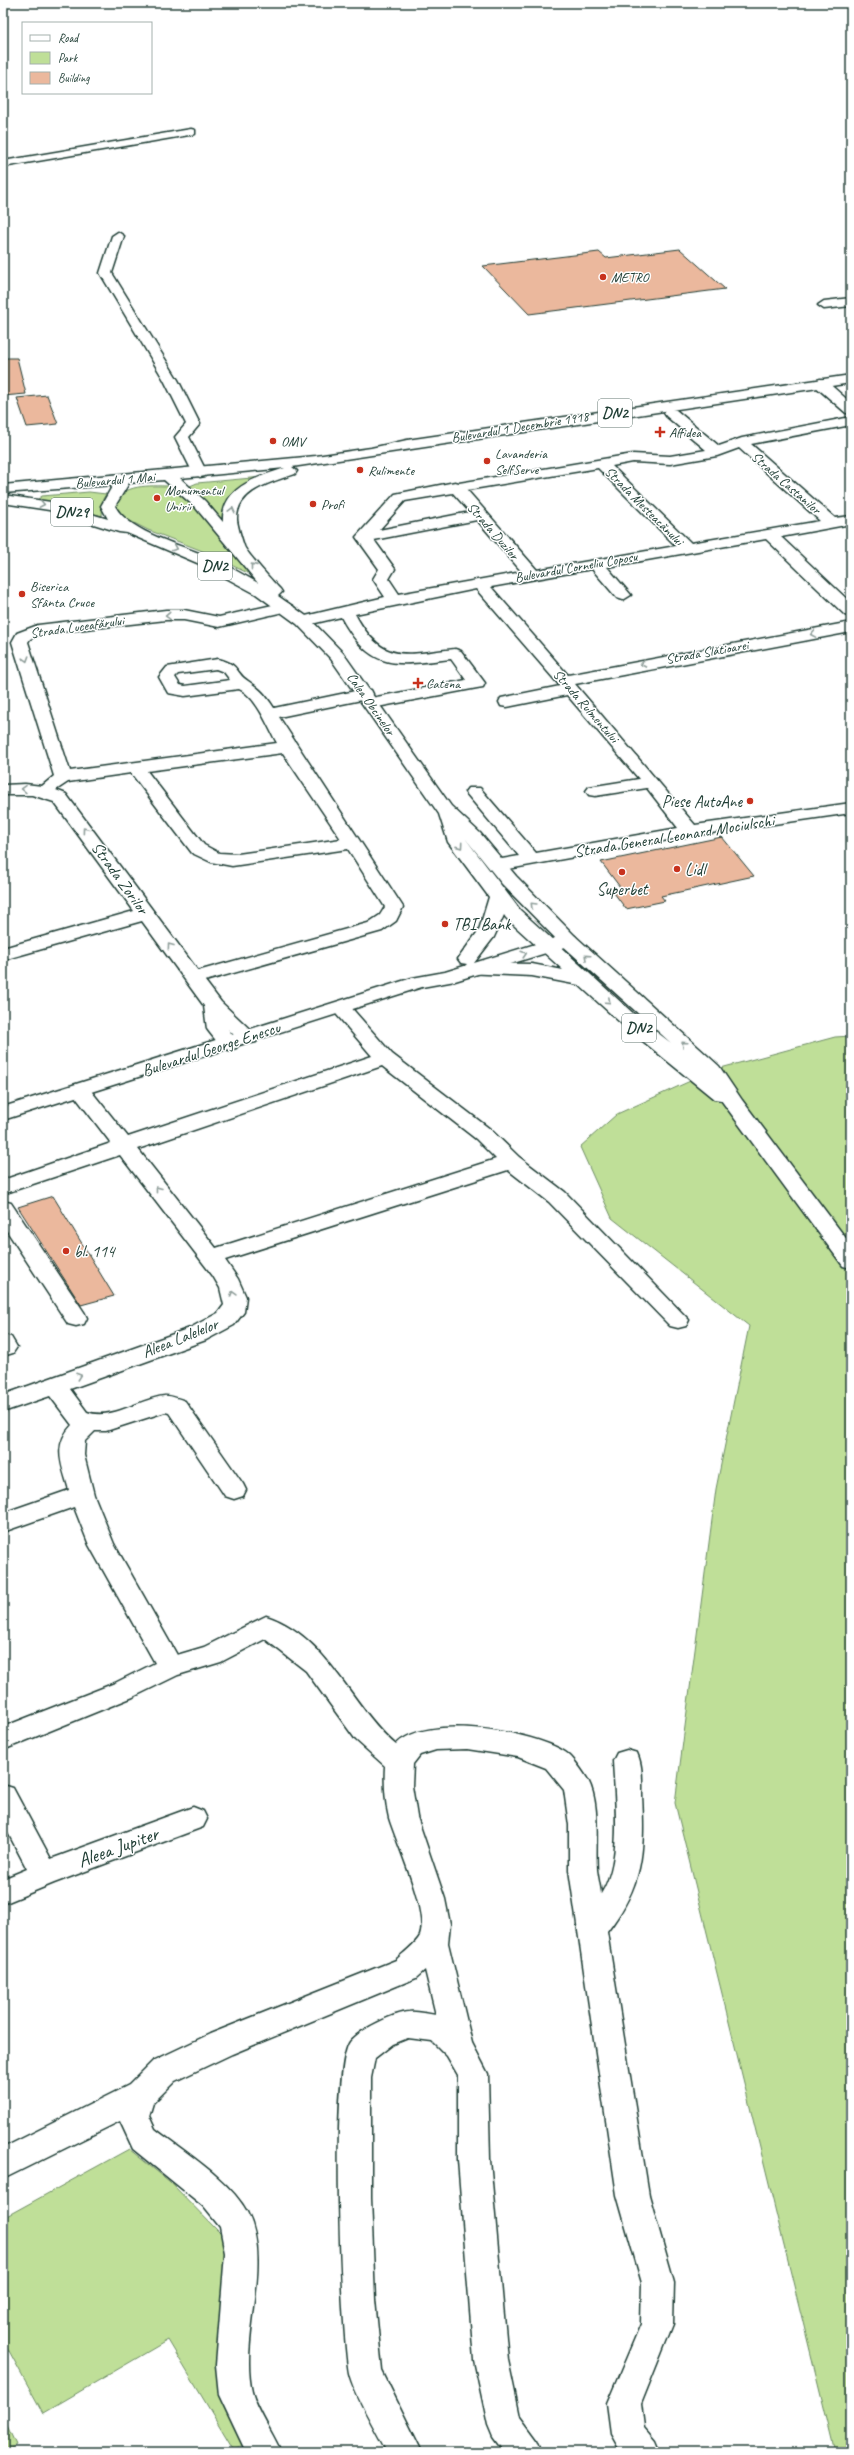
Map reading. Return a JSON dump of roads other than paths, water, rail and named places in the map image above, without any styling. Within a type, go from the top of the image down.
[{"type":"street","points":[[3,164],[191,132]]},
{"type":"street","points":[[118,236],[106,273],[172,380],[193,424],[182,438],[200,473]]},
{"type":"street","points":[[824,305],[851,302]]},
{"type":"street","points":[[839,386],[851,410]]},
{"type":"street","name":"Bulevardul 1 Decembrie 1918","points":[[322,459],[380,452],[412,452],[839,386]]},
{"type":"street","name":"Bulevardul 1 Decembrie 1918","points":[[380,452],[407,444],[839,386]]},
{"type":"street","points":[[671,413],[717,452]]},
{"type":"street","points":[[364,537],[400,497],[455,486],[643,457],[670,460],[717,452],[742,442],[851,421]]},
{"type":"street","name":"Strada Castanilor","points":[[742,442],[750,452],[831,523]]},
{"type":"street","name":"Bulevardul 1 Mai","points":[[3,489],[169,476],[322,459]]},
{"type":"street","name":"DN2","points":[[238,547],[230,522],[230,512],[233,502],[241,493],[256,484],[322,459]]},
{"type":"street","name":"Strada Mesteacănului","points":[[601,464],[687,548]]},
{"type":"street","name":"Calea Obcinelor","points":[[169,476],[200,504],[238,547],[286,608]]},
{"type":"street","name":"Calea Obcinelor","points":[[124,480],[109,500],[109,510],[118,521],[138,534],[235,575],[286,608],[303,621],[337,656],[445,810],[474,837],[497,865],[563,935]]},
{"type":"street","name":"Strada Duzilor","points":[[455,486],[532,574]]},
{"type":"street","name":"DN29","points":[[3,499],[51,506],[138,534]]},
{"type":"street","points":[[364,537],[479,515]]},
{"type":"street","name":"Bulevardul Corneliu Coposu","points":[[303,621],[395,600],[532,574],[851,520]]},
{"type":"street","points":[[768,533],[851,612]]},
{"type":"street","points":[[364,537],[387,569],[381,579],[395,600]]},
{"type":"street","points":[[596,564],[623,595]]},
{"type":"street","name":"Strada Rulmentului","points":[[480,584],[651,782],[690,831]]},
{"type":"street","name":"Strada Luceafărului","points":[[63,777],[20,642],[23,636],[38,630],[166,616],[194,616],[206,621],[231,620],[286,608]]},
{"type":"street","points":[[270,714],[477,683],[455,654],[397,660],[384,656],[374,649],[356,629],[346,611]]},
{"type":"street","name":"Strada Slătioarei","points":[[507,702],[567,685],[851,627]]},
{"type":"street","points":[[193,978],[375,927],[392,915],[394,907],[288,747],[270,714],[250,688],[241,684],[230,669],[218,664],[173,670],[167,677],[174,688],[185,691],[241,684]]},
{"type":"street","points":[[45,791],[63,777],[288,747]]},
{"type":"street","points":[[136,768],[198,849],[210,857],[223,861],[238,860],[353,843]]},
{"type":"street","points":[[595,791],[651,782]]},
{"type":"street","name":"Strada Zorilor","points":[[3,790],[45,791],[60,798],[66,804],[214,1006],[236,1024],[248,1038]]},
{"type":"street","points":[[474,792],[530,858]]},
{"type":"street","name":"Calea Obcinelor","points":[[445,810],[457,842],[498,897],[542,941]]},
{"type":"street","name":"Strada General Leonard Mociulschi","points":[[497,865],[690,831],[846,812]]},
{"type":"street","points":[[498,897],[495,916],[490,929],[470,964],[532,970],[585,980]]},
{"type":"street","points":[[3,954],[146,914]]},
{"type":"street","name":"DN2","points":[[563,935],[712,1070],[734,1104],[851,1261]]},
{"type":"street","name":"Bulevardul George Enescu","points":[[3,1114],[81,1091],[419,982],[440,968],[470,964],[563,935]]},
{"type":"street","name":"DN2","points":[[542,941],[694,1075],[734,1104]]},
{"type":"street","name":"Strada Zorilor","points":[[214,1006],[217,1029],[229,1044]]},
{"type":"street","points":[[341,1008],[385,1058],[419,1082],[483,1134],[511,1162],[557,1197],[678,1320]]},
{"type":"street","points":[[3,1187],[385,1058]]},
{"type":"street","name":"Aleea Lalelelor","points":[[3,1404],[198,1334],[227,1319],[235,1308],[236,1297],[211,1257],[81,1091]]},
{"type":"street","points":[[211,1257],[511,1162]]},
{"type":"street","points":[[3,1208],[76,1318]]},
{"type":"street","points":[[3,1343],[5,1347],[3,1348]]},
{"type":"street","points":[[54,1385],[79,1418],[89,1422],[106,1422],[150,1406],[165,1404],[176,1407],[234,1490]]},
{"type":"street","points":[[89,1422],[73,1439],[72,1455],[82,1495],[102,1545],[151,1630],[170,1668]]},
{"type":"street","points":[[3,1523],[82,1495]]},
{"type":"street","points":[[3,1739],[124,1690],[170,1668],[212,1655],[266,1626],[298,1647],[320,1670],[384,1753],[399,1761]]},
{"type":"street","points":[[525,2452],[505,2425],[491,2360],[483,2284],[474,2160],[473,2074],[458,2046],[433,1943],[436,1924],[431,1899],[403,1816],[398,1786],[399,1761],[411,1747],[436,1739],[468,1738],[521,1746],[556,1760],[577,1786],[583,1825],[583,1870],[633,2195],[658,2283],[657,2324],[624,2404],[628,2434],[643,2452]]},
{"type":"street","points":[[592,1929],[613,1901],[624,1879],[628,1841],[627,1761]]},
{"type":"street","points":[[3,1796],[44,1874]]},
{"type":"street","name":"Aleea Jupiter","points":[[3,1892],[44,1874],[193,1819]]},
{"type":"street","points":[[3,2164],[140,2095],[164,2071],[220,2044],[406,1969],[433,1943]]},
{"type":"street","points":[[405,2452],[366,2374],[359,2300],[356,2214],[356,2078],[361,2051],[382,2035],[408,2025],[439,2030],[458,2046]]},
{"type":"street","points":[[140,2095],[133,2116],[144,2139],[214,2195],[236,2221],[241,2253],[234,2372],[236,2395],[264,2452]]},
{"type":"place","name":"METRO","points":[[603,277]]},
{"type":"place","name":"Affidea","points":[[660,432]]},
{"type":"place","name":"OMV","points":[[273,441]]},
{"type":"place","name":"Lavanderia SelfServe","points":[[487,461]]},
{"type":"place","name":"Rulimente","points":[[360,470]]},
{"type":"place","name":"Monumentul Unirii","points":[[157,498]]},
{"type":"place","name":"Profi","points":[[313,504]]},
{"type":"place","name":"Biserica Sfânta Cruce","points":[[22,594]]},
{"type":"place","name":"Catena","points":[[418,683]]},
{"type":"place","name":"Piese AutoAne","points":[[750,801]]},
{"type":"place","name":"Lidl","points":[[677,869]]},
{"type":"place","name":"Superbet","points":[[622,872]]},
{"type":"place","name":"TBI Bank","points":[[445,924]]},
{"type":"place","name":"bl. 114","points":[[66,1251]]}]
